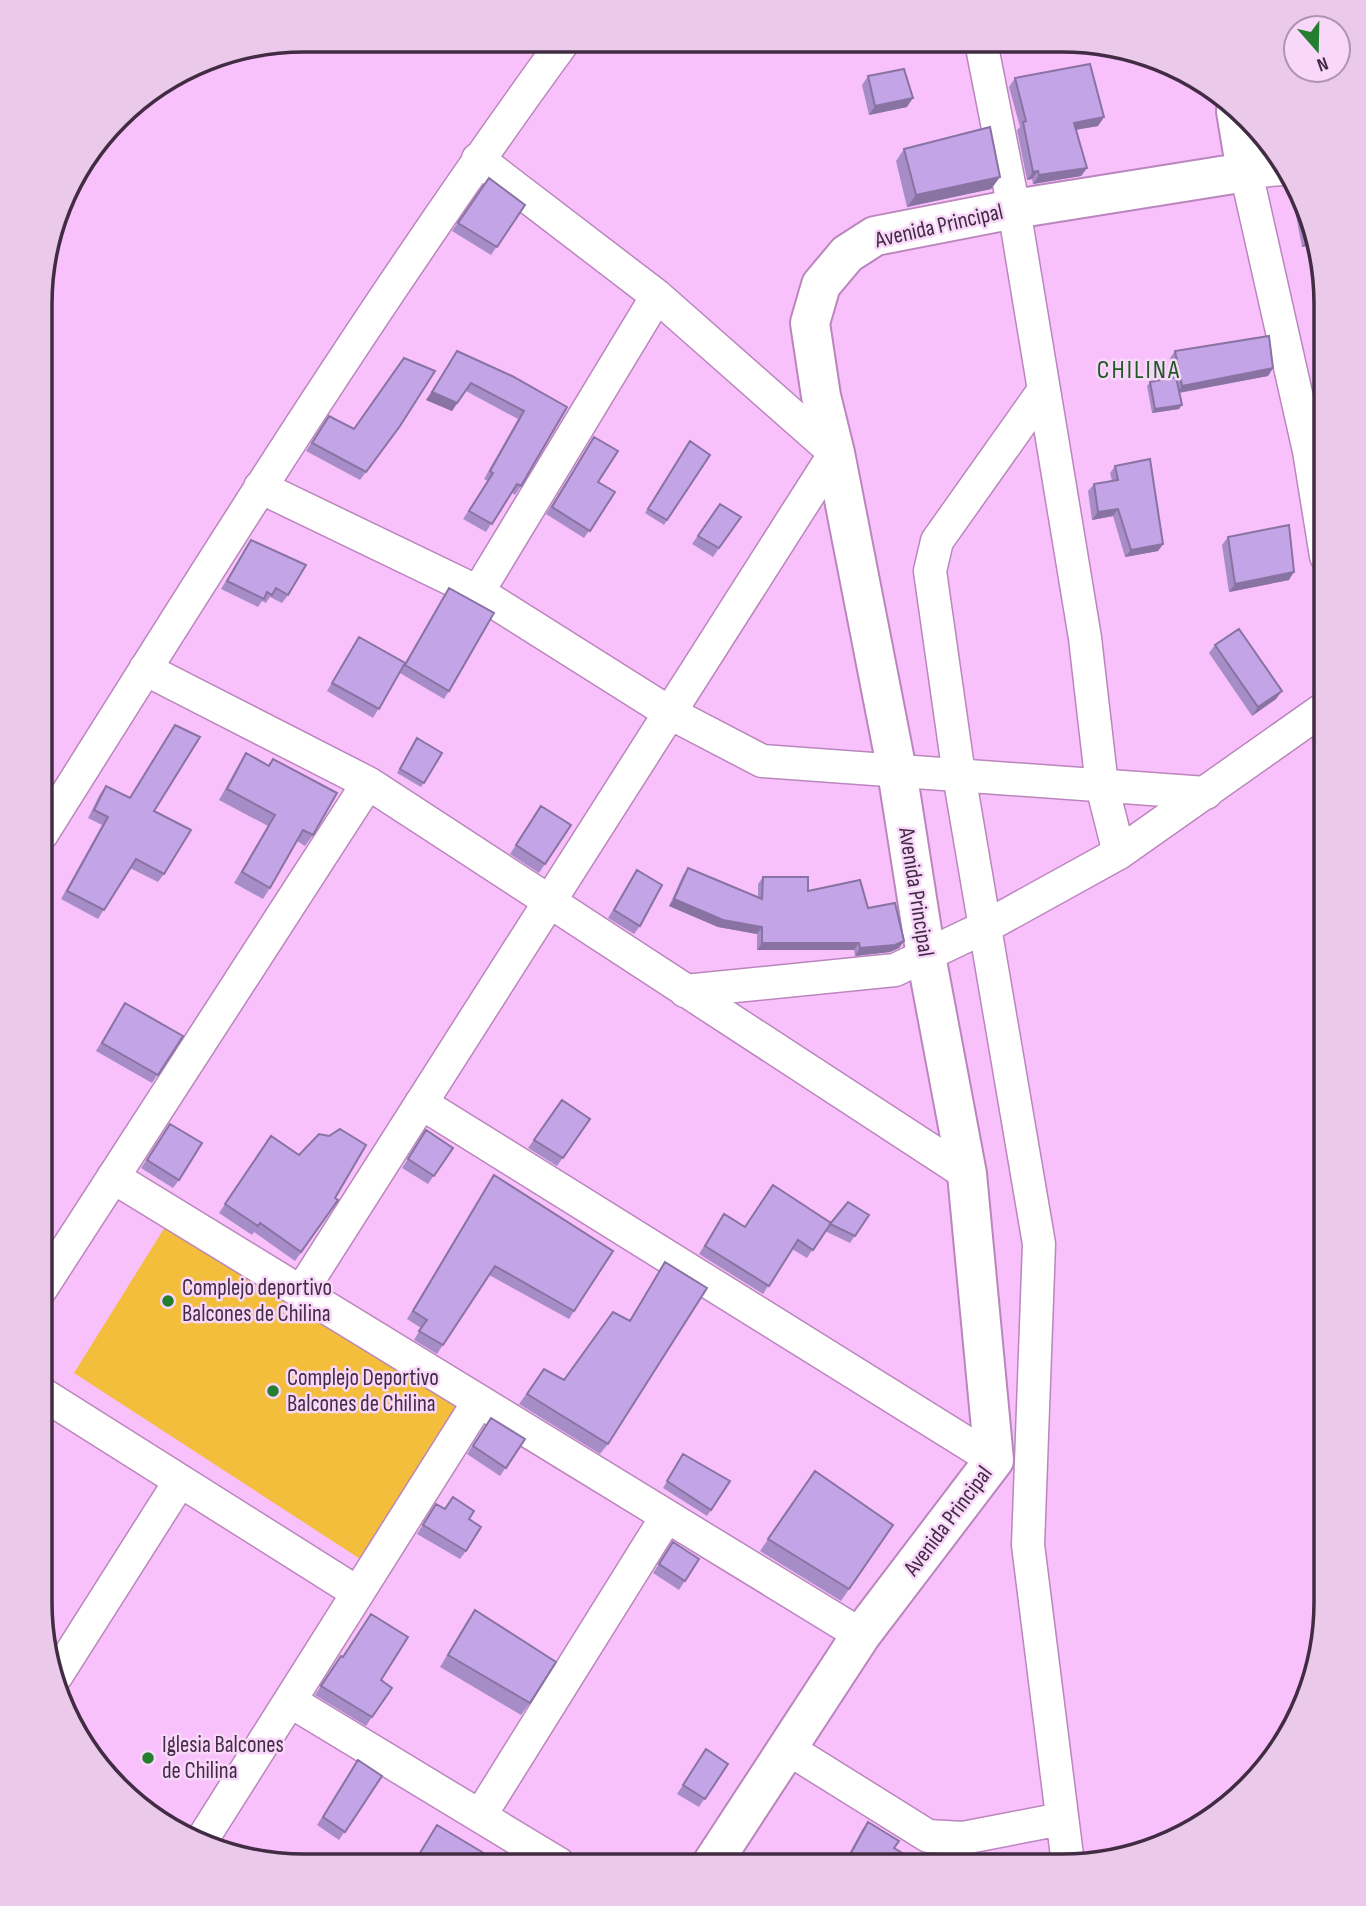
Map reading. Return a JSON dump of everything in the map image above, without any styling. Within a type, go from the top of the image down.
[{"type":"street","points":[[52,818],[260,487],[478,159],[557,52]]},
{"type":"street","points":[[983,52],[1014,209],[1085,638],[1102,786],[1119,853]]},
{"type":"street","points":[[1246,133],[1264,170],[1314,433]]},
{"type":"street","points":[[301,1292],[835,453],[657,296],[478,159]]},
{"type":"street","name":"Avenida Principal","points":[[717,1854],[861,1635],[994,1460],[967,1174],[926,956],[897,771],[835,453],[821,396],[810,323],[821,285],[847,254],[875,236],[1014,209],[1264,170]]},
{"type":"street","points":[[478,592],[657,296]]},
{"type":"street","points":[[1044,390],[937,541],[930,571],[959,775],[1039,1244],[1028,1545],[1066,1854]]},
{"type":"street","points":[[260,487],[478,592],[670,713],[762,761],[1206,793]]},
{"type":"street","points":[[145,670],[368,783],[967,1174]]},
{"type":"street","points":[[685,991],[895,970],[985,927],[1119,853],[1314,716]]},
{"type":"street","points":[[52,1272],[368,783]]},
{"type":"street","points":[[421,1104],[994,1460]]},
{"type":"street","points":[[113,1177],[861,1635]]},
{"type":"street","points":[[52,1400],[358,1593]]},
{"type":"street","points":[[206,1833],[479,1401]]},
{"type":"street","points":[[59,1659],[180,1481]]},
{"type":"street","points":[[480,1816],[667,1516]]},
{"type":"street","points":[[290,1700],[543,1854]]},
{"type":"street","points":[[787,1748],[928,1836],[963,1838],[1061,1819]]},
{"type":"shaded area","name":"Complejo Deportivo Balcones de Chilina","points":[[168,1222],[474,1409],[374,1568],[74,1373]]},
{"type":"building","points":[[1090,64],[1104,117],[1074,123],[1087,168],[1039,175],[1038,171],[1033,172],[1023,122],[1026,121],[1015,78]]},
{"type":"building","points":[[904,69],[913,98],[875,106],[868,76]]},
{"type":"building","points":[[990,127],[1000,177],[916,195],[904,149]]},
{"type":"building","points":[[489,178],[525,205],[497,247],[458,223]]},
{"type":"building","points":[[1269,336],[1273,368],[1182,386],[1175,351]]},
{"type":"building","points":[[457,351],[512,376],[567,407],[521,486],[517,484],[492,524],[469,511],[493,473],[490,471],[524,411],[471,383],[457,403],[432,392]]},
{"type":"building","points":[[404,358],[435,371],[400,426],[366,472],[312,443],[329,416],[354,429]]},
{"type":"building","points":[[1176,377],[1182,405],[1155,409],[1150,382]]},
{"type":"building","points":[[594,437],[618,451],[598,482],[615,492],[590,531],[552,507]]},
{"type":"building","points":[[690,441],[710,455],[667,520],[648,509]]},
{"type":"building","points":[[1150,459],[1163,544],[1131,550],[1118,509],[1098,512],[1094,484],[1118,480],[1115,466]]},
{"type":"building","points":[[720,504],[741,517],[719,548],[698,536]]},
{"type":"building","points":[[1289,525],[1294,572],[1235,584],[1228,537]]},
{"type":"building","points":[[251,540],[306,565],[288,595],[276,588],[272,595],[267,592],[264,599],[227,581]]},
{"type":"building","points":[[449,588],[494,613],[449,691],[405,665]]},
{"type":"building","points":[[1239,629],[1282,691],[1258,707],[1215,645]]},
{"type":"building","points":[[359,637],[405,663],[379,709],[332,683]]},
{"type":"building","points":[[175,725],[200,737],[154,811],[191,830],[164,874],[136,859],[104,910],[67,891],[108,817],[94,810],[106,786],[130,798]]},
{"type":"building","points":[[417,738],[442,753],[424,783],[400,769]]},
{"type":"building","points":[[246,753],[269,766],[273,759],[337,793],[313,835],[303,830],[270,888],[242,872],[275,815],[227,789]]},
{"type":"building","points":[[541,806],[571,825],[545,864],[516,845]]},
{"type":"building","points":[[688,868],[762,899],[763,877],[808,877],[808,891],[860,880],[868,908],[895,903],[904,941],[895,945],[860,948],[859,943],[762,943],[762,927],[723,920],[674,899]]},
{"type":"building","points":[[637,870],[662,885],[640,926],[614,910]]},
{"type":"building","points":[[125,1003],[183,1036],[158,1075],[102,1043]]},
{"type":"building","points":[[562,1100],[590,1119],[563,1158],[534,1140]]},
{"type":"building","points":[[170,1124],[202,1143],[179,1180],[147,1160]]},
{"type":"building","points":[[340,1129],[366,1145],[335,1198],[338,1200],[301,1252],[260,1223],[258,1226],[225,1204],[271,1136],[299,1155],[319,1134],[329,1136]]},
{"type":"building","points":[[426,1130],[453,1148],[434,1176],[408,1159]]},
{"type":"building","points":[[494,1175],[613,1251],[574,1311],[495,1266],[443,1345],[419,1331],[427,1320],[413,1311]]},
{"type":"building","points":[[773,1185],[831,1223],[813,1250],[798,1240],[769,1286],[705,1246],[724,1214],[745,1227]]},
{"type":"building","points":[[848,1202],[869,1215],[855,1236],[830,1224]]},
{"type":"building","points":[[665,1262],[707,1288],[608,1444],[527,1394],[544,1369],[564,1380],[613,1312],[630,1321]]},
{"type":"building","points":[[491,1418],[525,1439],[506,1468],[473,1446]]},
{"type":"building","points":[[683,1454],[730,1481],[711,1510],[667,1481]]},
{"type":"building","points":[[815,1471],[893,1525],[849,1589],[768,1539]]},
{"type":"building","points":[[453,1497],[474,1511],[469,1519],[481,1527],[466,1551],[423,1525],[436,1504],[445,1509]]},
{"type":"building","points":[[673,1542],[699,1559],[685,1581],[659,1564]]},
{"type":"building","points":[[475,1610],[556,1662],[530,1703],[448,1655]]},
{"type":"building","points":[[371,1614],[408,1637],[381,1680],[392,1688],[372,1717],[321,1686]]},
{"type":"building","points":[[706,1749],[728,1764],[705,1799],[683,1785]]},
{"type":"building","points":[[358,1760],[382,1776],[345,1832],[323,1817]]},
{"type":"building","points":[[868,1822],[899,1841],[894,1848],[904,1854],[850,1854]]},
{"type":"building","points":[[437,1825],[485,1854],[422,1854]]},
{"type":"place","name":"Complejo deportivo Balcones de Chilina","points":[[168,1301]]},
{"type":"place","name":"Complejo Deportivo Balcones de Chilina","points":[[273,1391]]},
{"type":"place","name":"Iglesia Balcones de Chilina","points":[[148,1758]]},
{"type":"district","name":"CHILINA","points":[[1139,370]]}]
